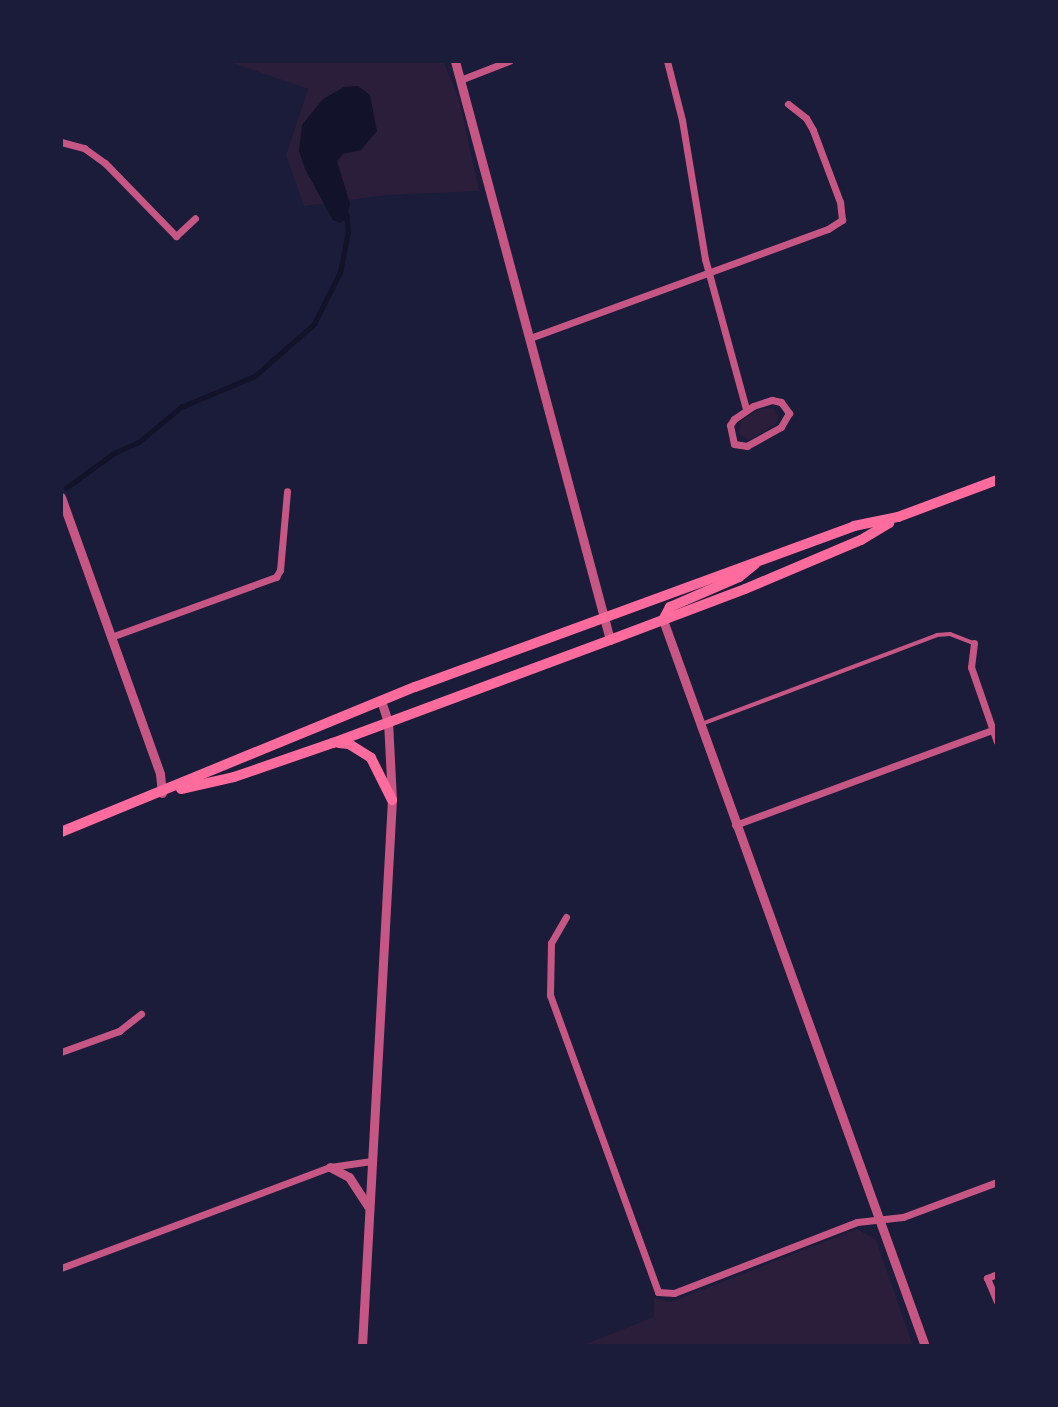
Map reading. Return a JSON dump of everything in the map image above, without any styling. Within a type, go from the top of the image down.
[{"type":"main road","points":[[61,832],[162,793],[227,762],[381,700],[604,616],[854,526],[898,517],[997,480]]},
{"type":"main road","points":[[162,793],[234,777],[610,640],[860,540],[898,517]]},
{"type":"main road","points":[[663,620],[670,607],[739,577],[763,558]]},
{"type":"main road","points":[[333,743],[365,751],[380,768],[392,800]]},
{"type":"street","points":[[455,61],[610,640]]},
{"type":"street","points":[[460,80],[509,61]]},
{"type":"street","points":[[667,61],[682,120],[708,273],[746,410]]},
{"type":"street","points":[[530,338],[708,273],[842,220],[840,202],[813,130],[806,118],[788,104]]},
{"type":"street","points":[[61,142],[84,148],[105,163],[176,236],[195,218]]},
{"type":"street","points":[[772,400],[781,402],[789,413],[781,427],[754,443],[739,445],[734,443],[730,425],[746,410],[772,400]]},
{"type":"street","points":[[111,637],[276,577],[280,569],[287,491]]},
{"type":"street","points":[[61,496],[160,774],[162,793]]},
{"type":"street","points":[[663,620],[925,1346]]},
{"type":"street","points":[[974,643],[971,667],[997,742]]},
{"type":"street","points":[[362,1346],[392,800],[388,722],[381,700]]},
{"type":"street","points":[[735,825],[992,730]]},
{"type":"street","points":[[566,917],[551,943],[554,1010],[658,1292],[674,1293],[857,1222],[902,1217],[997,1182]]},
{"type":"street","points":[[61,1052],[119,1031],[141,1014]]},
{"type":"street","points":[[61,1268],[330,1167],[372,1161]]},
{"type":"street","points":[[330,1167],[349,1177],[370,1211]]},
{"type":"street","points":[[997,1274],[987,1278],[997,1301]]},
{"type":"lane","points":[[700,724],[937,635],[950,634],[974,643]]},
{"type":"shaded area","points":[[227,61],[443,61],[459,99],[479,191],[386,195],[304,206],[286,155],[308,89]]},
{"type":"shaded area","points":[[358,86],[370,95],[377,131],[361,150],[343,154],[337,161],[350,204],[346,219],[340,223],[333,220],[305,169],[299,151],[302,125],[323,99],[344,87]]},
{"type":"shaded area","points":[[773,408],[779,417],[775,425],[749,440],[739,434],[741,420],[761,409]]},
{"type":"shaded area","points":[[857,1229],[876,1240],[913,1346],[581,1346],[654,1317],[654,1298],[671,1302]]},
{"type":"waterway","points":[[66,488],[114,453],[139,442],[181,407],[255,376],[314,324],[340,272],[348,232],[346,214]]}]
